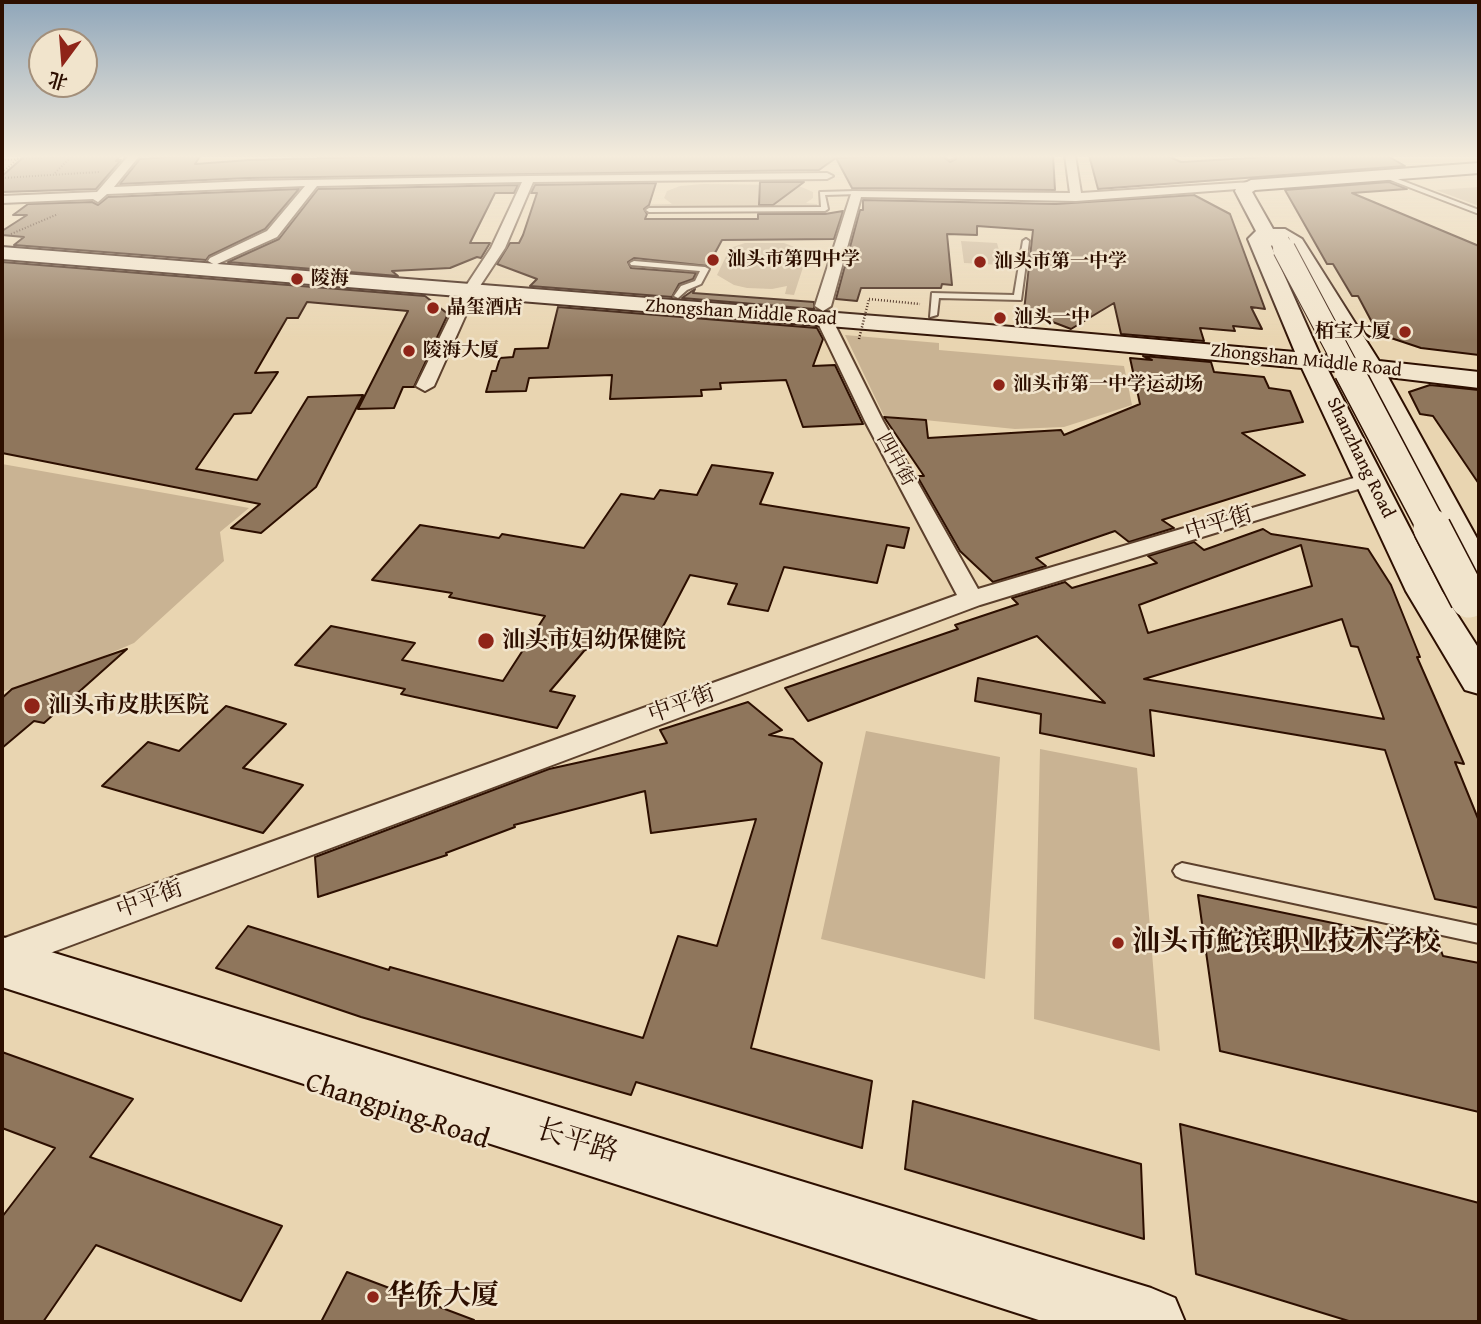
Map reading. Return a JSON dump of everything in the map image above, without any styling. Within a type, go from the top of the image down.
[{"type":"street","points":[[215,261],[272,234],[286,217]]},
{"type":"street","points":[[425,386],[472,288],[498,248],[512,217]]},
{"type":"street","points":[[823,313],[849,217]]},
{"type":"street","name":"Shanzhang Road","points":[[1260,217],[1470,582]]},
{"type":"street","name":"Shanzhang Road","points":[[1268,217],[1273,236]]},
{"type":"street","name":"Shanzhang Road","points":[[1273,236],[1295,243],[1366,361],[1470,582],[1479,677],[1424,591],[1309,355],[1258,239],[1273,236]]},
{"type":"street","name":"Zhongshan Middle Road","points":[[2,244],[215,261],[472,288],[678,296],[823,313],[933,315],[1366,361],[1479,369]]},
{"type":"street","name":"Zhongshan Middle Road","points":[[2,253],[823,313],[1309,355]]},
{"type":"street","name":"四中街","points":[[823,313],[874,421],[971,599]]},
{"type":"street","name":"Zhongshan Middle Road","points":[[1366,361],[1479,380]]},
{"type":"street","name":"中平街","points":[[2,955],[971,599],[1371,479]]},
{"type":"street","name":"长平路","points":[[2,962],[1151,1322]]},
{"type":"street","name":"Changping Road","points":[[2,986],[1074,1322]]},
{"type":"lane","points":[[933,315],[935,295],[1018,298],[1026,241]]},
{"type":"lane","points":[[634,264],[705,269],[698,282],[684,288],[678,296]]},
{"type":"lane","points":[[1182,871],[1479,935]]},
{"type":"path","points":[[2,238],[52,217]]},
{"type":"path","points":[[859,339],[869,299],[907,303]]},
{"type":"shaded area","points":[[961,241],[997,243],[1003,265],[964,263]]},
{"type":"shaded area","points":[[745,243],[784,243],[808,252],[794,295],[785,294],[787,286],[772,289],[747,288],[734,285],[717,275],[730,248]]},
{"type":"shaded area","name":"汕头市第一中学运动场","points":[[845,335],[939,343],[939,350],[1124,366],[1132,405],[1064,427],[1015,429],[884,416]]},
{"type":"shaded area","points":[[2,464],[249,508],[220,532],[224,561],[134,643],[95,660],[2,692]]},
{"type":"shaded area","points":[[866,731],[1000,757],[985,979],[821,939]]},
{"type":"shaded area","points":[[1040,749],[1137,768],[1160,1051],[1034,1019]]},
{"type":"building","points":[[24,217],[275,217],[265,229],[209,256],[206,260],[14,245],[24,237],[2,235],[2,231]]},
{"type":"building","points":[[296,217],[483,217],[470,243],[490,243],[481,258],[477,257],[450,268],[392,271],[398,276],[228,262],[279,239]]},
{"type":"building","points":[[529,217],[758,219],[758,217],[841,217],[834,239],[722,240],[708,266],[634,258],[628,262],[631,268],[696,273],[693,279],[679,284],[672,297],[530,286],[537,279],[497,264],[510,243],[519,243]]},
{"type":"building","points":[[858,217],[1231,217],[1265,309],[1251,307],[1262,329],[1233,326],[1235,331],[1200,328],[1204,341],[1121,334],[1114,303],[1071,329],[1024,311],[1033,230],[977,226],[977,235],[947,234],[952,285],[942,284],[941,288],[861,288],[857,301],[836,299]]},
{"type":"building","points":[[1300,217],[1409,217],[1479,246],[1479,355],[1421,348],[1385,336],[1375,328],[1358,296],[1352,296],[1333,264],[1327,264]]},
{"type":"building","points":[[2,262],[425,296],[448,314],[414,387],[403,387],[394,408],[358,409],[408,311],[307,302],[298,318],[287,318],[255,373],[278,372],[251,413],[234,414],[196,469],[257,480],[308,397],[363,395],[316,487],[261,533],[231,528],[260,504],[2,453]]},
{"type":"building","points":[[695,289],[693,293],[814,302],[814,309],[682,298]]},
{"type":"building","points":[[558,307],[817,328],[823,339],[813,366],[835,365],[863,424],[803,427],[786,380],[720,383],[721,389],[701,390],[702,396],[610,399],[612,375],[529,378],[526,391],[486,392],[492,371],[496,371],[500,358],[513,357],[515,349],[548,348]]},
{"type":"building","points":[[1143,356],[1211,362],[1214,372],[1264,377],[1269,388],[1290,391],[1303,422],[1242,433],[1305,475],[1162,520],[1174,528],[1129,542],[1115,531],[1036,558],[1046,566],[993,582],[960,551],[917,476],[924,476],[884,417],[926,420],[928,438],[1061,430],[1064,435],[1140,404],[1130,358],[1152,360]]},
{"type":"building","points":[[1430,385],[1479,390],[1479,484],[1433,416],[1420,414],[1409,392]]},
{"type":"building","points":[[712,465],[773,473],[760,504],[909,528],[904,548],[887,545],[877,583],[784,567],[768,611],[728,604],[737,584],[690,575],[658,636],[630,635],[602,641],[584,651],[550,691],[575,696],[557,728],[401,694],[405,689],[295,665],[331,626],[415,643],[402,660],[503,681],[545,616],[449,597],[452,593],[372,580],[420,525],[499,538],[502,534],[584,548],[621,494],[654,499],[660,490],[697,495]]},
{"type":"building","points":[[1263,529],[1271,534],[1368,549],[1391,585],[1420,657],[1417,657],[1464,764],[1455,762],[1479,821],[1479,908],[1435,899],[1385,750],[1150,710],[1154,756],[1040,733],[1041,714],[975,701],[978,678],[1105,703],[1037,636],[808,721],[785,688],[958,629],[955,625],[1018,604],[1012,598],[1065,582],[1072,588],[1157,563],[1148,556],[1194,542],[1204,550]],"holes":[[[1301,545],[1312,586],[1148,633],[1139,605]],[[1342,619],[1351,646],[1358,647],[1384,719],[1144,679]]]},
{"type":"building","name":"汕头市皮肤医院","points":[[127,649],[44,723],[34,721],[2,748],[2,698],[12,689]]},
{"type":"building","points":[[748,702],[782,730],[769,735],[793,739],[822,763],[751,1048],[872,1081],[862,1148],[636,1082],[631,1095],[361,1017],[216,968],[248,926],[389,970],[390,967],[643,1038],[678,936],[717,946],[756,819],[651,833],[645,791],[514,825],[515,827],[446,853],[447,855],[318,897],[315,857],[549,769],[667,743],[660,730]]},
{"type":"building","points":[[226,706],[286,724],[243,768],[303,785],[263,833],[102,786],[148,742],[179,751]]},
{"type":"building","points":[[1198,895],[1439,945],[1443,956],[1479,963],[1479,1112],[1220,1051]]},
{"type":"building","points":[[2,1052],[133,1099],[90,1157],[282,1226],[241,1301],[96,1245],[43,1322],[2,1322],[2,1217],[55,1148],[2,1128]]},
{"type":"building","points":[[913,1101],[1141,1164],[1144,1239],[905,1169]]},
{"type":"building","points":[[1180,1124],[1479,1203],[1479,1322],[1352,1322],[1196,1274]]},
{"type":"building","name":"华侨大厦","points":[[347,1272],[474,1320],[321,1322]]},
{"type":"place","name":"汕头市第四中学","points":[[713,260]]},
{"type":"place","name":"汕头市第一中学","points":[[980,262]]},
{"type":"place","name":"陵海","points":[[297,279]]},
{"type":"place","name":"晶玺酒店","points":[[433,308]]},
{"type":"place","name":"汕头一中","points":[[1000,318]]},
{"type":"place","name":"栢宝大厦","points":[[1405,332]]},
{"type":"place","name":"陵海大厦","points":[[409,351]]},
{"type":"place","name":"汕头市第一中学运动场","points":[[999,385]]},
{"type":"place","name":"汕头市妇幼保健院","points":[[486,641]]},
{"type":"place","name":"汕头市皮肤医院","points":[[32,706]]},
{"type":"place","name":"汕头市鮀滨职业技术学校","points":[[1118,943]]},
{"type":"place","name":"华侨大厦","points":[[373,1297]]}]
